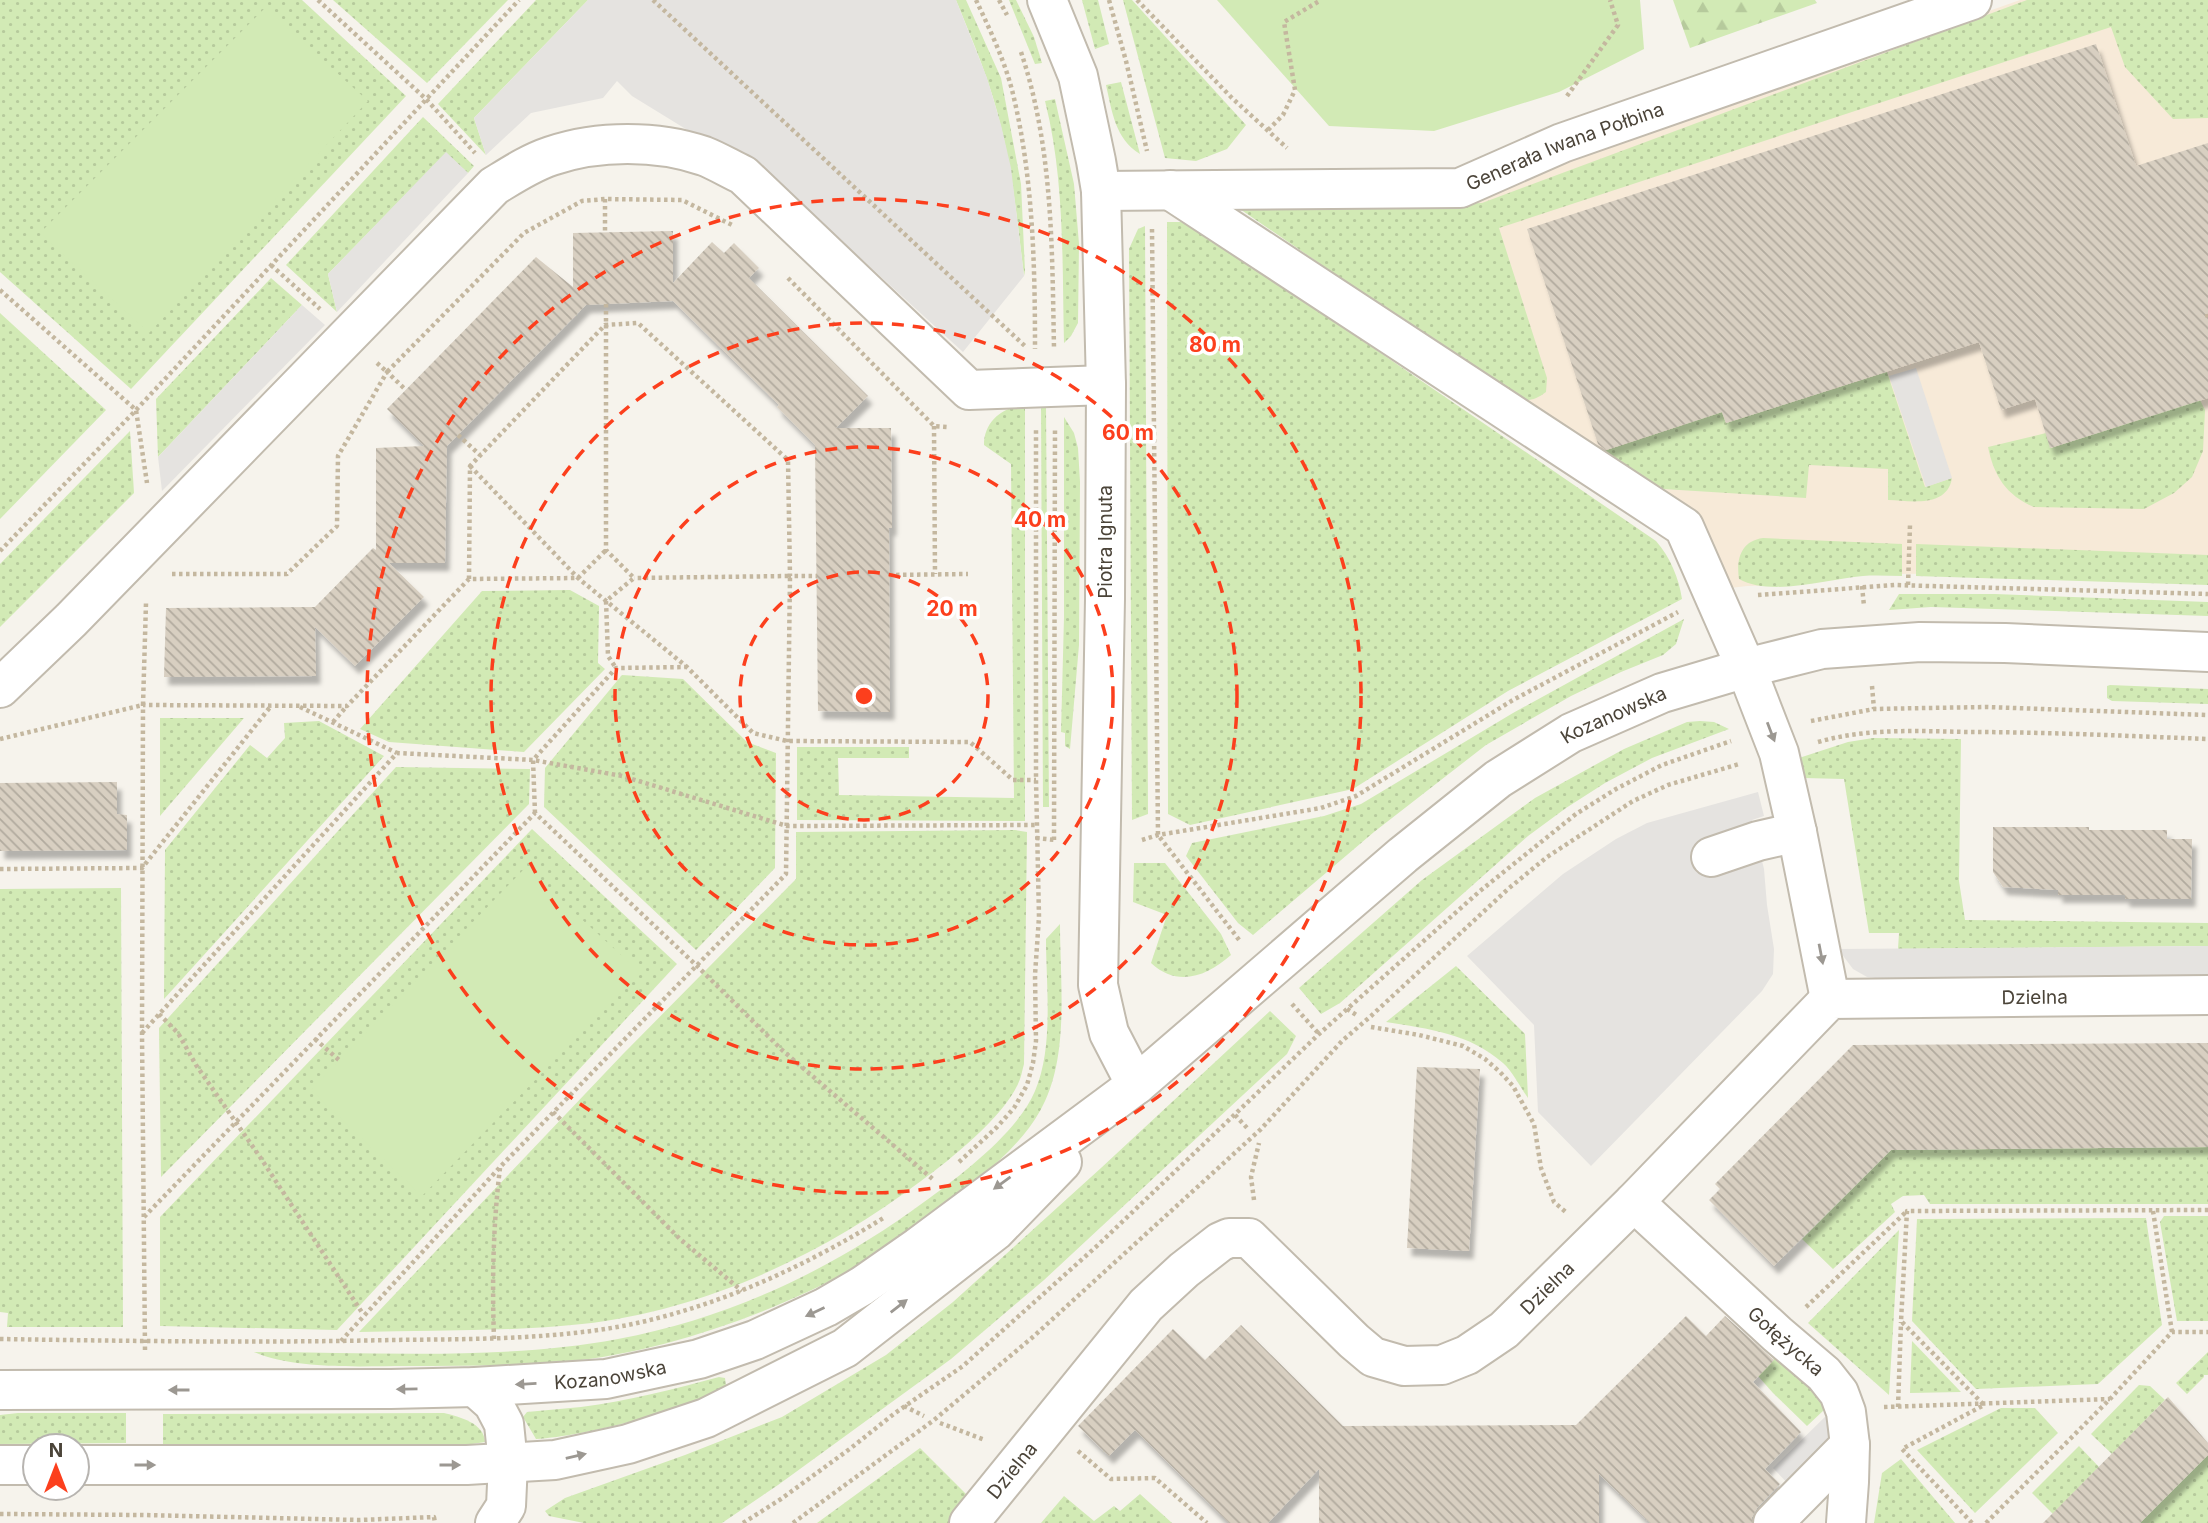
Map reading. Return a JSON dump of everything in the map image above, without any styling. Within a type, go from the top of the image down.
[{"type":"street","name":"Piotra Ignuta","points":[[1047,0],[1078,76],[1101,191],[1106,385],[1098,985],[1109,1033],[1136,1085]]},
{"type":"street","name":"Generała Iwana Połbina","points":[[1101,191],[1160,176],[1299,189],[1460,188],[1562,143],[1972,0]]},
{"type":"street","points":[[0,688],[71,620],[494,186],[521,170],[570,150],[605,146],[676,148],[705,157],[743,175],[969,390],[1106,385]]},
{"type":"street","points":[[1160,176],[1685,527],[1746,668],[1779,753],[1830,999]]},
{"type":"street","name":"Kozanowska","points":[[0,1390],[475,1387],[606,1379],[699,1359],[755,1340],[826,1307],[862,1286],[1136,1085],[1403,855],[1498,779],[1583,728],[1662,693],[1822,649],[1920,642],[2208,652]]},
{"type":"street","points":[[1711,857],[1758,841],[1797,832]]},
{"type":"street","name":"Dzielna","points":[[969,1523],[1146,1305],[1194,1262],[1229,1238],[1249,1238],[1373,1357],[1404,1366],[1442,1365],[1467,1355],[1504,1330],[1634,1202],[1830,999],[2208,995]]},
{"type":"street","name":"Kozanowska","points":[[91,1465],[467,1465],[555,1460],[628,1444],[706,1418],[845,1348],[995,1231],[1136,1085]]},
{"type":"street","name":"Gołężycka","points":[[1634,1202],[1824,1374],[1839,1392],[1845,1408],[1850,1445],[1846,1523]]},
{"type":"street","points":[[475,1387],[493,1403],[504,1424],[508,1463],[506,1506],[495,1523]]},
{"type":"street","points":[[1773,1523],[1850,1445]]},
{"type":"street","points":[[0,1465],[21,1465]]},
{"type":"path","points":[[318,0],[426,99],[501,182]]},
{"type":"path","points":[[0,551],[136,410],[519,0]]},
{"type":"path","points":[[653,0],[1030,349]]},
{"type":"path","points":[[975,0],[992,34],[1010,83],[1020,129],[1029,185],[1035,357]]},
{"type":"path","points":[[999,0],[1011,22]]},
{"type":"path","points":[[1109,0],[1160,176]]},
{"type":"path","points":[[1137,0],[1232,98],[1300,160],[1299,189]]},
{"type":"path","points":[[1268,130],[1283,115],[1295,90],[1284,22],[1321,0]]},
{"type":"path","points":[[1562,143],[1552,118],[1618,25],[1610,0]]},
{"type":"path","points":[[1018,45],[1034,90],[1048,169],[1055,356]]},
{"type":"path","points":[[159,574],[287,574],[337,526],[338,456],[387,372],[524,233],[582,201],[605,199],[682,200],[738,228]]},
{"type":"path","points":[[605,199],[605,233]]},
{"type":"path","points":[[1152,223],[1158,835],[1245,947]]},
{"type":"path","points":[[271,265],[406,390]]},
{"type":"path","points":[[787,278],[933,426],[955,427]]},
{"type":"path","points":[[0,290],[136,410]]},
{"type":"path","points":[[469,579],[579,578],[606,550],[606,304]]},
{"type":"path","points":[[333,722],[469,579],[470,466],[606,325],[638,323],[788,460],[790,576],[786,874],[501,1166],[340,1341]]},
{"type":"path","points":[[951,1169],[998,1127],[1014,1108],[1027,1086],[1036,1041],[1035,975],[1039,917],[1036,838],[1036,416]]},
{"type":"path","points":[[1036,838],[1052,840],[1055,424]]},
{"type":"path","points":[[933,426],[935,574]]},
{"type":"path","points":[[457,435],[480,455]]},
{"type":"path","points":[[470,466],[579,578],[687,667],[753,733],[787,741],[970,742],[1013,780],[1036,780]]},
{"type":"path","points":[[1908,585],[1910,525]]},
{"type":"path","points":[[606,550],[634,578]]},
{"type":"path","points":[[889,575],[968,574]]},
{"type":"path","points":[[606,601],[634,578],[817,576]]},
{"type":"path","points":[[1757,595],[1908,585],[2208,594]]},
{"type":"path","points":[[1862,586],[1865,614]]},
{"type":"path","points":[[606,601],[608,656],[616,668]]},
{"type":"path","points":[[1158,835],[1321,808],[1356,796],[1513,699],[1686,608]]},
{"type":"path","points":[[687,667],[616,668],[533,760],[535,813],[782,1050],[935,1181]]},
{"type":"path","points":[[1871,680],[1874,709]]},
{"type":"path","points":[[0,739],[143,705],[346,706]]},
{"type":"path","points":[[143,705],[145,1350]]},
{"type":"path","points":[[142,868],[272,705]]},
{"type":"path","points":[[296,706],[397,753],[533,760],[622,776],[787,826],[1036,825]]},
{"type":"path","points":[[1807,722],[1874,709],[1987,707],[2208,715]]},
{"type":"path","points":[[1809,744],[1844,735],[1881,731],[2011,732],[2208,739]]},
{"type":"path","points":[[743,1523],[798,1487],[904,1406],[963,1366],[1052,1287],[1319,1034],[1480,891],[1576,814],[1662,765],[1735,740]]},
{"type":"path","points":[[142,1034],[397,753]]},
{"type":"path","points":[[793,1523],[934,1419],[1034,1336],[1261,1129],[1342,1041],[1546,857],[1633,800],[1668,785],[1749,761]]},
{"type":"path","points":[[143,1217],[535,813]]},
{"type":"path","points":[[0,869],[142,868]]},
{"type":"path","points":[[1287,998],[1319,1034]]},
{"type":"path","points":[[1347,1009],[1358,1016]]},
{"type":"path","points":[[159,1014],[178,1033],[363,1314]]},
{"type":"path","points":[[1371,1027],[1463,1046],[1500,1072],[1513,1086],[1534,1124],[1541,1168],[1554,1202],[1596,1239]]},
{"type":"path","points":[[315,1039],[339,1060]]},
{"type":"path","points":[[553,1112],[680,1239],[742,1291]]},
{"type":"path","points":[[1236,1115],[1249,1130]]},
{"type":"path","points":[[1254,1202],[1251,1177],[1259,1143]]},
{"type":"path","points":[[494,1339],[494,1219],[501,1166]]},
{"type":"path","points":[[924,1189],[943,1175]]},
{"type":"path","points":[[1777,1334],[1907,1211],[2208,1210]]},
{"type":"path","points":[[1898,1407],[1907,1211]]},
{"type":"path","points":[[2153,1211],[2172,1332]]},
{"type":"path","points":[[0,1339],[494,1339],[629,1325],[742,1291],[778,1276],[843,1243],[891,1213]]},
{"type":"path","points":[[1901,1321],[1984,1405]]},
{"type":"path","points":[[1986,1523],[2110,1399],[2172,1332],[2208,1332]]},
{"type":"path","points":[[1845,1408],[2110,1399]]},
{"type":"path","points":[[1972,1523],[1902,1448],[1984,1405]]},
{"type":"path","points":[[904,1406],[924,1416]]},
{"type":"path","points":[[1048,1426],[1111,1479],[1155,1478],[1207,1523]]},
{"type":"path","points":[[0,1514],[359,1520],[435,1517],[435,1523]]},
{"type":"shaded area","points":[[588,0],[956,0],[987,78],[1001,125],[1011,168],[1024,276],[963,352],[751,158],[702,139],[632,96],[617,81],[603,98],[531,113],[486,155],[474,118]]},
{"type":"shaded area","points":[[2020,0],[2208,0],[2208,573],[1864,574],[1808,584],[1747,586],[1705,591],[1681,534],[1515,424],[1452,202]]},
{"type":"shaded area","points":[[446,152],[468,173],[337,312],[328,274]]},
{"type":"shaded area","points":[[302,305],[325,325],[162,491],[158,457]]},
{"type":"shaded area","points":[[1916,368],[1952,478],[1926,487],[1889,376]]},
{"type":"shaded area","points":[[1758,792],[1764,816],[1752,820],[1764,869],[1774,949],[1773,974],[1762,991],[1591,1166],[1538,1112],[1534,1025],[1467,956],[1563,874],[1616,839],[1647,823]]},
{"type":"shaded area","points":[[2208,946],[2208,978],[1875,978],[1867,977],[1853,969],[1838,949]]},
{"type":"shaded area","points":[[1831,1411],[1837,1433],[1795,1491],[1773,1468]]},
{"type":"green space","points":[[0,0],[302,0],[406,96],[131,389],[0,272]]},
{"type":"green space","points":[[333,0],[508,0],[427,83]]},
{"type":"green space","points":[[536,0],[588,0],[474,118],[486,155],[438,104]]},
{"type":"green space","points":[[956,0],[966,0],[1001,78],[1021,184],[1024,276],[1012,182],[1001,127],[987,79]]},
{"type":"green space","points":[[1009,0],[1016,0],[1034,37],[1042,63],[1035,64]]},
{"type":"green space","points":[[1082,0],[1098,0],[1109,44],[1095,49]]},
{"type":"green space","points":[[1123,0],[1132,0],[1246,125],[1227,149],[1196,161],[1165,158]]},
{"type":"green space","points":[[1217,0],[1640,0],[1644,49],[1559,92],[1434,131],[1329,126]]},
{"type":"green space","points":[[1673,0],[1815,0],[1817,3],[1690,48]]},
{"type":"green space","points":[[2027,0],[2208,0],[2208,118],[2173,119],[2125,67],[2111,27],[1499,228],[1547,378],[1546,392],[1533,399],[1518,399],[1237,207],[1482,203]]},
{"type":"green space","points":[[265,8],[368,101],[149,333],[40,233]]},
{"type":"green space","points":[[1121,82],[1140,154],[1125,141],[1113,114],[1106,85]]},
{"type":"green space","points":[[1055,99],[1074,184],[1079,244],[1078,323],[1064,343],[1059,191],[1045,101]]},
{"type":"green space","points":[[423,117],[474,166],[468,173],[446,153],[328,274],[337,312],[286,265]]},
{"type":"green space","points":[[1167,222],[1181,222],[1205,233],[1656,541],[1673,568],[1682,599],[1508,691],[1353,789],[1190,825],[1168,814]]},
{"type":"green space","points":[[1145,226],[1148,814],[1132,820],[1129,249],[1138,229]]},
{"type":"green space","points":[[271,278],[302,305],[158,457],[156,399]]},
{"type":"green space","points":[[0,313],[106,410],[0,519]]},
{"type":"green space","points":[[1887,372],[1925,487],[1952,478],[1949,488],[1936,498],[1927,501],[1888,500],[1888,469],[1809,465],[1806,498],[1663,489],[1652,486],[1601,452],[1722,412],[1726,423]]},
{"type":"green space","points":[[2200,400],[2205,410],[2203,451],[2192,477],[2174,493],[2144,509],[2034,507],[2016,497],[2003,483],[1994,467],[1988,447],[2046,433],[2051,448]]},
{"type":"green space","points":[[1025,405],[1025,821],[797,820],[797,747],[909,747],[909,758],[838,758],[839,795],[1014,798],[1011,464],[984,445],[987,429],[996,417],[1009,409]]},
{"type":"green space","points":[[1041,405],[1046,406],[1049,807],[1043,807]]},
{"type":"green space","points":[[1064,417],[1074,433],[1078,448],[1080,482],[1079,645],[1070,749],[1065,746],[1065,733],[1061,732]]},
{"type":"green space","points":[[130,431],[134,493],[0,627],[0,564]]},
{"type":"green space","points":[[1763,538],[1902,544],[1902,576],[1863,576],[1783,587],[1767,587],[1739,579],[1738,565],[1742,552],[1750,543]]},
{"type":"green space","points":[[1916,544],[2208,555],[2208,585],[1916,576]]},
{"type":"green space","points":[[570,590],[599,606],[598,663],[605,669],[524,752],[389,742],[360,729],[482,591]]},
{"type":"green space","points":[[1899,594],[1995,594],[2208,602],[2208,616],[1931,607],[1889,610]]},
{"type":"green space","points":[[1684,619],[1676,644],[1663,655],[1571,696],[1486,745],[1374,832],[1253,935],[1238,923],[1186,856],[1192,843],[1324,816],[1361,804],[1513,713]]},
{"type":"green space","points":[[622,675],[683,679],[747,742],[776,753],[775,868],[696,950],[544,807],[545,768]]},
{"type":"green space","points":[[2107,686],[2208,689],[2208,704],[2112,701],[2107,698]]},
{"type":"green space","points":[[160,718],[244,718],[160,816]]},
{"type":"green space","points":[[319,721],[384,756],[164,999],[165,850],[250,745],[267,758],[285,738],[284,723]]},
{"type":"green space","points":[[1687,722],[1714,722],[1729,729],[1652,758],[1566,808],[1528,836],[1340,1003],[1321,1014],[1299,988],[1422,880],[1535,798],[1624,749]]},
{"type":"green space","points":[[1873,738],[1961,739],[1959,881],[1965,920],[2208,923],[2208,946],[1898,949],[1899,933],[1869,933],[1844,779],[1804,778],[1799,758],[1848,742]]},
{"type":"green space","points":[[396,767],[530,769],[529,804],[161,1177],[159,1028]]},
{"type":"green space","points":[[532,829],[677,964],[337,1330],[160,1326],[160,1217]]},
{"type":"green space","points":[[796,832],[1027,832],[1024,1064],[1021,1077],[1001,1110],[975,1137],[933,1172],[844,1233],[803,1255],[761,1275],[673,1306],[628,1317],[554,1327],[359,1332],[623,1054],[796,879]]},
{"type":"green space","points":[[1134,863],[1165,863],[1221,934],[1231,955],[1212,969],[1182,977],[1161,971],[1151,963],[1167,915],[1133,902]]},
{"type":"green space","points":[[525,868],[640,972],[422,1196],[311,1090]]},
{"type":"green space","points":[[121,888],[123,1327],[7,1327],[8,1313],[0,1312],[0,889]]},
{"type":"green space","points":[[1060,924],[1060,1045],[1049,1090],[1030,1126],[1006,1154],[977,1180],[893,1244],[817,1288],[777,1306],[692,1336],[609,1356],[570,1361],[468,1366],[349,1366],[289,1362],[254,1352],[437,1354],[573,1346],[660,1330],[701,1318],[779,1288],[817,1269],[854,1249],[924,1202],[987,1152],[1016,1122],[1035,1091],[1041,1074],[1048,1016],[1046,939]]},
{"type":"green space","points":[[1456,966],[1525,1034],[1528,1098],[1507,1067],[1476,1045],[1448,1034],[1386,1022]]},
{"type":"green space","points":[[1270,1011],[1296,1036],[1287,1054],[1044,1280],[951,1359],[778,1485],[722,1523],[584,1523],[549,1516],[545,1511],[565,1498],[782,1417],[886,1355],[953,1302]]},
{"type":"green space","points":[[2208,1147],[2208,1204],[1930,1204],[1924,1195],[1903,1196],[1891,1204],[1895,1212],[1833,1269],[1802,1239],[1891,1150]]},
{"type":"green space","points":[[2164,1216],[2208,1216],[2208,1321],[2177,1321],[2160,1222]]},
{"type":"green space","points":[[2146,1218],[2162,1325],[2098,1384],[1976,1389],[1912,1321],[1917,1219]]},
{"type":"green space","points":[[1899,1230],[1889,1395],[1808,1323]]},
{"type":"green space","points":[[1727,1314],[1825,1399],[1824,1410],[1807,1426],[1758,1376],[1774,1359]]},
{"type":"green space","points":[[1912,1341],[1961,1392],[1910,1393]]},
{"type":"green space","points":[[2208,1352],[2208,1375],[2204,1375],[2187,1394],[2176,1383]]},
{"type":"green space","points":[[719,1377],[725,1378],[726,1386],[708,1395],[661,1413],[607,1428],[536,1439],[523,1417],[527,1412],[616,1401]]},
{"type":"green space","points":[[2139,1385],[2150,1386],[2165,1400],[2112,1454],[2091,1434]]},
{"type":"green space","points":[[2001,1408],[2035,1408],[2058,1433],[1975,1513],[1917,1450]]},
{"type":"green space","points":[[126,1413],[126,1443],[91,1443],[91,1432],[21,1432],[21,1444],[0,1444],[0,1415]]},
{"type":"green space","points":[[444,1413],[476,1426],[484,1435],[485,1442],[163,1444],[163,1414]]},
{"type":"green space","points":[[2079,1446],[2099,1467],[2053,1514],[2032,1493]]},
{"type":"green space","points":[[920,1448],[970,1498],[949,1523],[817,1523]]},
{"type":"green space","points":[[2208,1455],[2208,1523],[2140,1523]]},
{"type":"green space","points":[[1901,1459],[1955,1523],[1874,1523],[1882,1473]]},
{"type":"green space","points":[[1140,1494],[1172,1523],[1041,1523],[1064,1496],[1094,1521],[1114,1506],[1120,1511]]},
{"type":"building","points":[[2096,44],[2136,166],[2208,143],[2208,398],[2050,448],[2035,399],[2001,410],[1979,342],[1726,423],[1722,412],[1606,450],[1598,444],[1527,229]]},
{"type":"building","points":[[673,231],[673,283],[712,242],[724,253],[734,243],[759,268],[749,278],[868,396],[836,428],[891,428],[890,712],[818,711],[815,445],[777,407],[779,405],[673,301],[586,305],[447,446],[445,563],[389,563],[424,597],[355,666],[315,627],[316,676],[164,677],[166,608],[315,607],[373,548],[376,550],[376,448],[424,446],[387,409],[536,257],[573,287],[573,233]]},
{"type":"building","points":[[117,782],[117,814],[127,815],[127,850],[0,851],[0,783]]},
{"type":"building","points":[[1993,827],[2167,830],[2167,839],[2192,839],[2191,899],[2058,895],[2058,890],[2003,887],[1993,872]]},
{"type":"building","points":[[2208,1043],[2208,1147],[1891,1150],[1774,1266],[1709,1200],[1720,1189],[1715,1184],[1853,1045]]},
{"type":"building","points":[[1417,1067],[1480,1069],[1469,1251],[1407,1248]]},
{"type":"building","points":[[1686,1316],[1706,1336],[1725,1316],[1774,1360],[1753,1382],[1801,1432],[1765,1469],[1780,1484],[1757,1508],[1752,1523],[1650,1523],[1599,1474],[1599,1523],[1319,1523],[1319,1469],[1268,1523],[1229,1523],[1135,1430],[1109,1456],[1078,1426],[1173,1329],[1205,1360],[1241,1325],[1343,1426],[1576,1425]]},
{"type":"building","points":[[2168,1397],[2208,1443],[2208,1455],[2140,1523],[2043,1523]]}]
